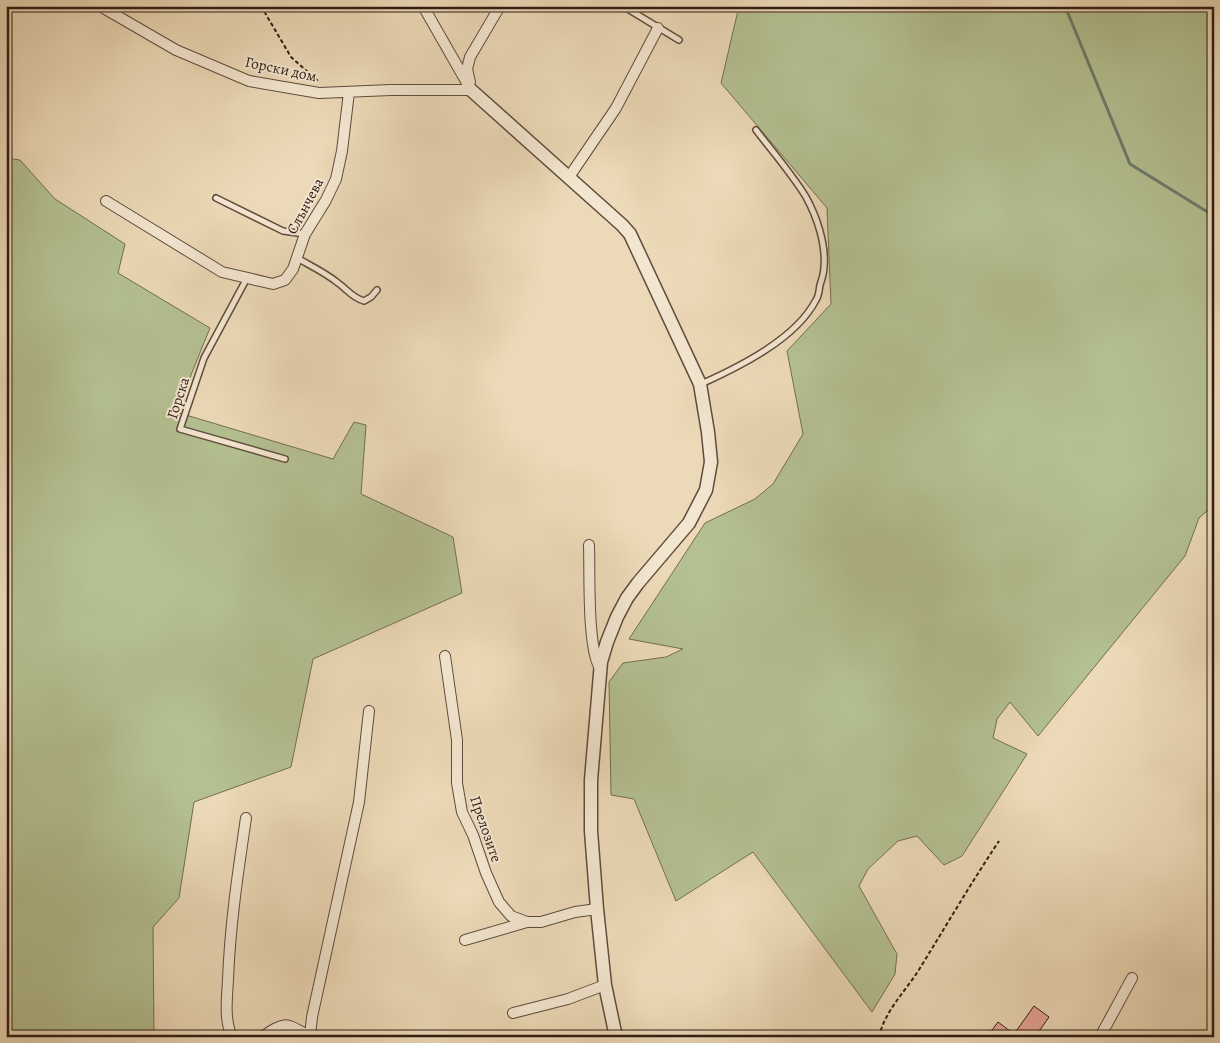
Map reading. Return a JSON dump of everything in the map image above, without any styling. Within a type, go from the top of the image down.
[{"type":"street","name":"Горски дом","points":[[100,6],[176,50],[249,80],[319,94],[391,90],[471,90]]},
{"type":"street","points":[[423,6],[471,90],[630,234],[700,384],[711,462],[706,490],[689,523],[627,598],[606,642],[600,668],[591,780],[591,831],[605,984],[616,1037]]},
{"type":"street","points":[[471,90],[467,69],[470,57],[500,6]]},
{"type":"street","points":[[569,177],[616,108],[658,28]]},
{"type":"street","name":"Слънчева","points":[[106,201],[222,272],[273,284],[285,280],[293,269],[305,234],[336,180],[342,151],[348,92]]},
{"type":"street","points":[[589,545],[589,603],[594,648],[600,668]]},
{"type":"street","name":"Прелозите","points":[[445,656],[457,740],[457,783],[462,812],[473,835],[498,902],[511,916],[527,922]]},
{"type":"street","points":[[262,1037],[283,1024],[288,1024],[310,1036],[312,1017],[359,802],[364,737],[369,711]]},
{"type":"street","points":[[232,1037],[227,1017],[230,944],[234,893],[246,818]]},
{"type":"street","points":[[465,940],[527,922],[541,922],[575,912],[597,909]]},
{"type":"street","points":[[1100,1037],[1132,978]]},
{"type":"street","points":[[513,1013],[568,999],[605,984]]},
{"type":"lane","points":[[623,6],[679,40]]},
{"type":"lane","points":[[700,384],[731,371],[759,355],[794,328],[806,316],[817,299],[824,267],[824,249],[812,211],[805,196],[756,130]]},
{"type":"lane","points":[[216,198],[283,231],[305,234]]},
{"type":"lane","points":[[297,258],[338,282],[352,296],[358,299],[364,301],[371,298],[377,290]]},
{"type":"lane","name":"Горска","points":[[247,278],[204,358],[180,429],[284,459]]},
{"type":"path","points":[[261,6],[292,57],[332,93]]},
{"type":"path","points":[[879,1037],[882,1023],[919,969],[999,841]]},
{"type":"green space","points":[[739,6],[1214,6],[1214,505],[1199,518],[1185,556],[1038,736],[1010,702],[997,719],[993,738],[1027,754],[962,856],[944,865],[917,836],[898,841],[868,869],[859,886],[897,954],[895,974],[872,1012],[753,852],[676,901],[634,799],[611,795],[609,682],[623,663],[666,657],[683,649],[629,639],[705,523],[755,499],[773,484],[803,434],[787,351],[831,304],[827,208],[721,83]]},
{"type":"green space","points":[[6,158],[20,160],[55,199],[125,244],[118,273],[210,328],[176,412],[333,459],[354,422],[366,425],[361,494],[453,537],[462,593],[313,659],[291,767],[194,802],[179,898],[153,927],[154,1037],[6,1037]]},
{"type":"building","points":[[1034,1006],[1049,1017],[1035,1037],[987,1037],[998,1022],[1014,1034]]},
{"type":"waterway","points":[[1065,6],[1130,164],[1214,216]]}]
